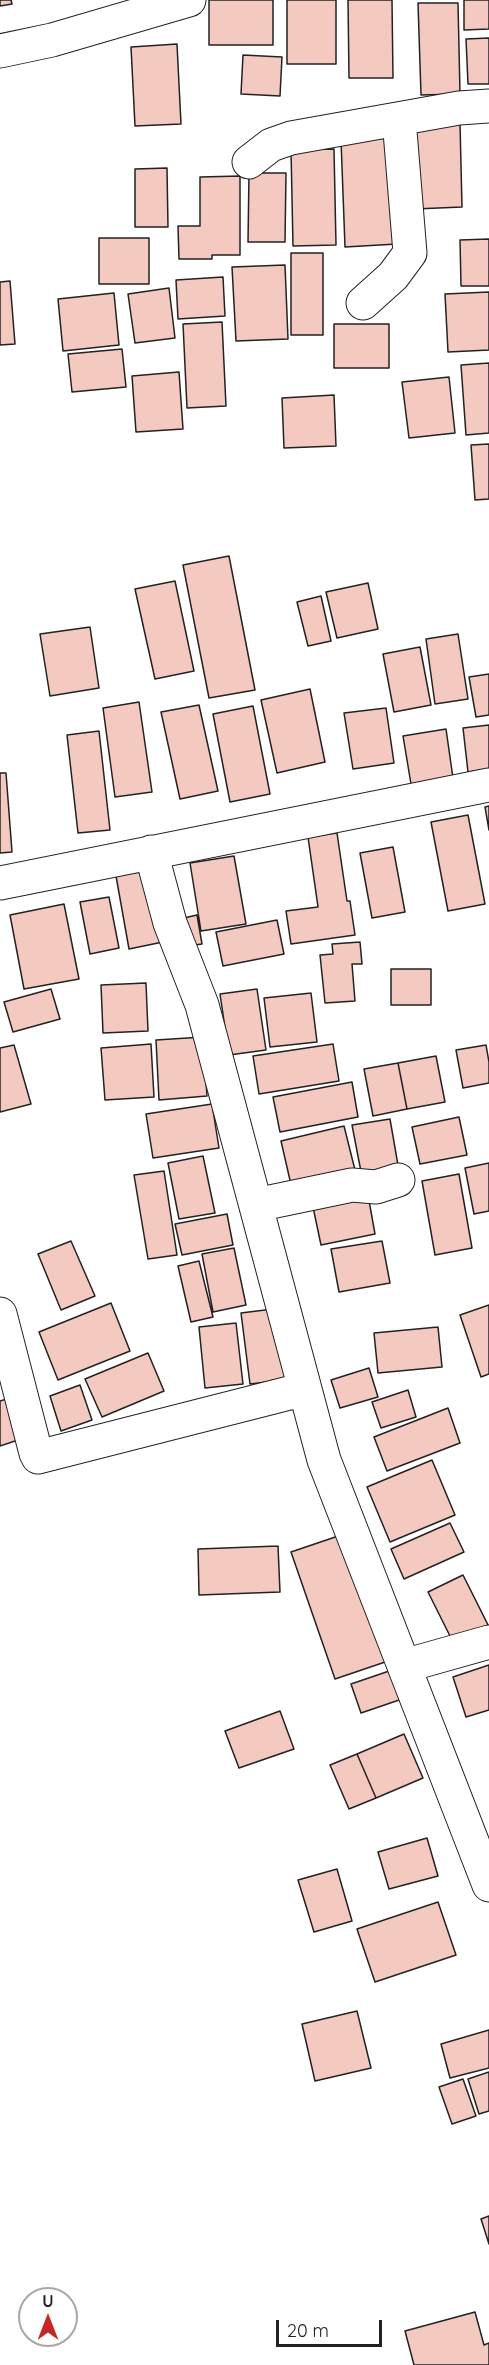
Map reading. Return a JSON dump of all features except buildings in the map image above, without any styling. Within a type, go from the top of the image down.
[{"type":"street","points":[[0,51],[52,40],[189,0]]},
{"type":"street","points":[[249,162],[272,145],[291,138],[459,108],[489,106]]},
{"type":"street","points":[[363,303],[393,276],[410,253],[399,119]]},
{"type":"street","points":[[0,883],[489,785]]},
{"type":"street","points":[[151,852],[170,923],[202,1005],[324,1460],[489,1885]]},
{"type":"street","points":[[256,1205],[334,1188],[352,1185],[376,1187],[398,1180]]},
{"type":"street","points":[[0,1314],[38,1457],[305,1389]]},
{"type":"street","points":[[404,1666],[489,1642]]}]
